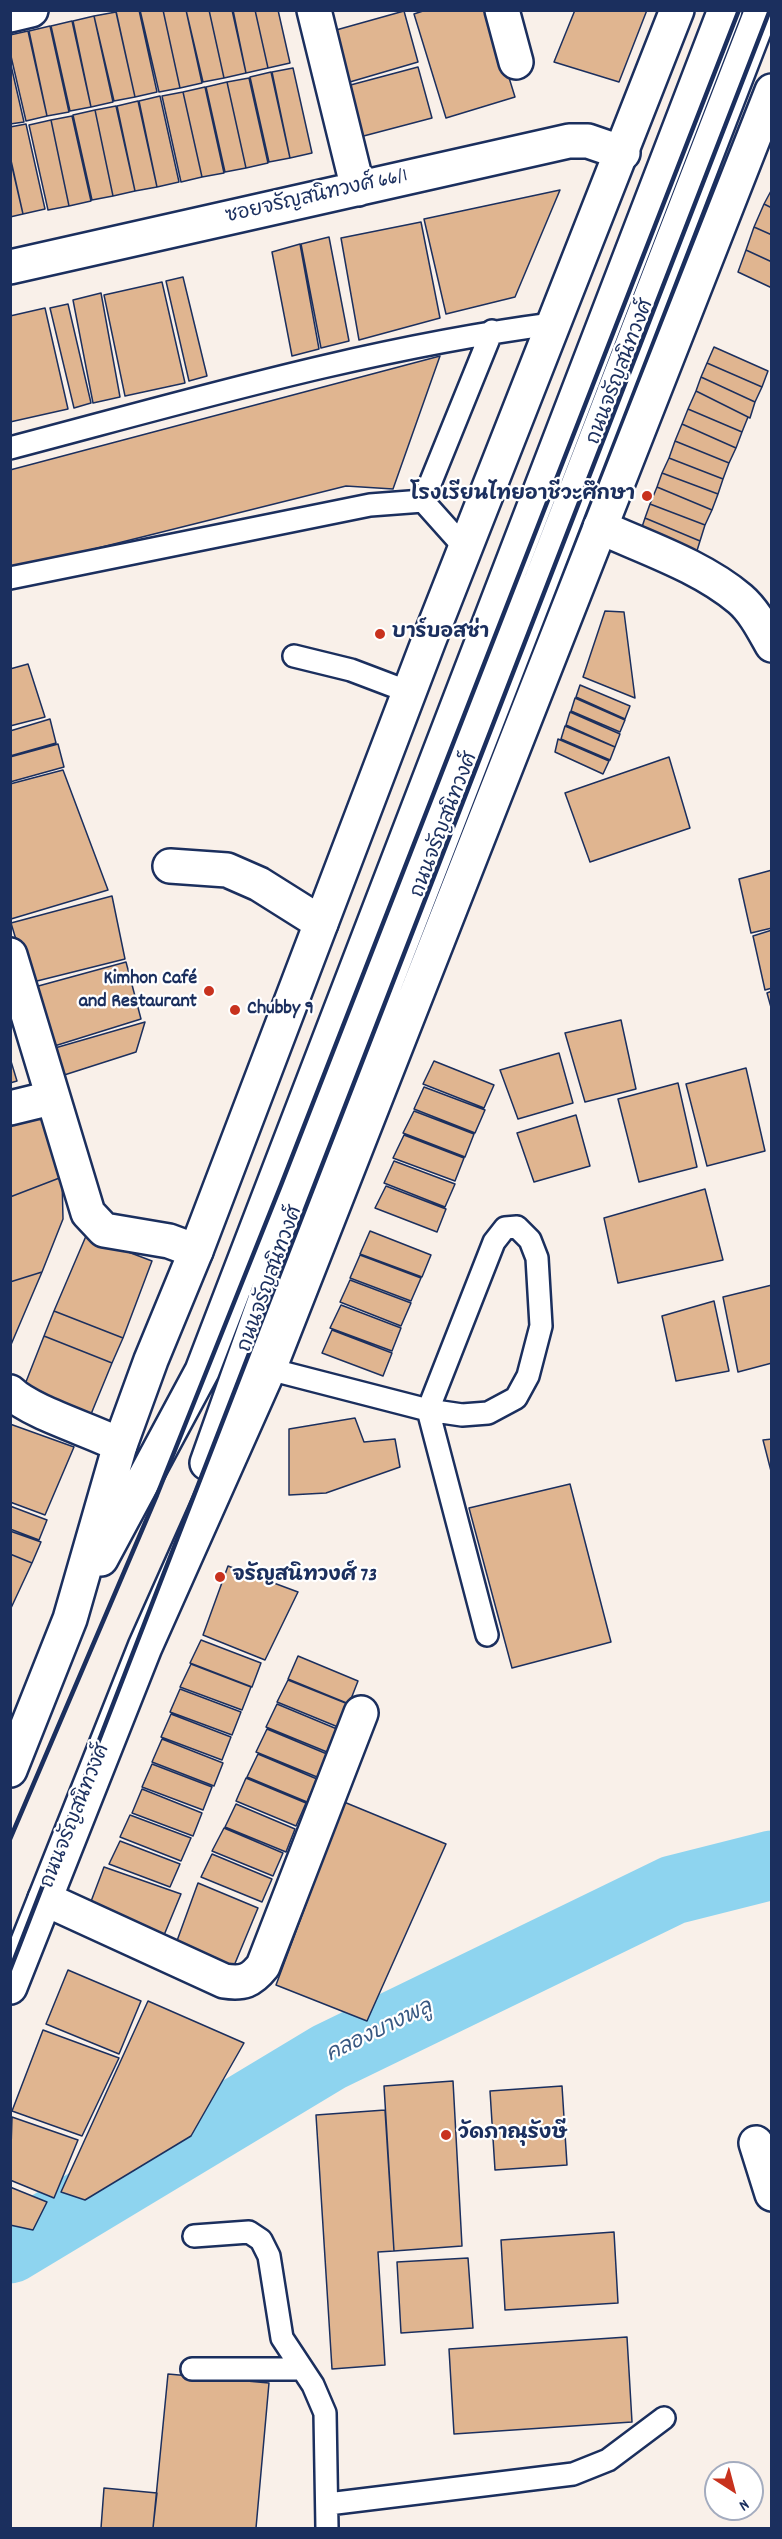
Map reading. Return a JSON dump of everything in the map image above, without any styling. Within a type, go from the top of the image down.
[{"type":"main road","points":[[10,15],[31,10]]},
{"type":"main road","points":[[314,10],[358,189]]},
{"type":"main road","points":[[502,10],[516,62]]},
{"type":"main road","name":"ถนนจรัญสนิทวงศ์","points":[[10,1770],[70,1619],[120,1445],[151,1360],[196,1251],[552,324],[623,153],[677,10]]},
{"type":"main road","name":"ถนนจรัญสนิทวงศ์","points":[[70,1619],[202,1371],[725,10]]},
{"type":"main road","name":"ถนนจรัญสนิทวงศ์","points":[[145,1647],[234,1383],[291,1227],[762,10]]},
{"type":"main road","name":"ถนนจรัญสนิทวงศ์","points":[[10,1987],[145,1647],[269,1369],[771,91]]},
{"type":"main road","name":"ซอยจรัญสนิทวงศ์ 66/1","points":[[10,267],[569,141],[588,141],[623,153]]},
{"type":"main road","points":[[600,528],[714,580],[742,600],[759,622],[771,645]]},
{"type":"main road","points":[[170,866],[227,870],[259,884],[321,923]]},
{"type":"main road","points":[[10,955],[51,1098],[88,1214],[104,1230],[169,1241],[196,1251]]},
{"type":"main road","points":[[10,1108],[51,1098]]},
{"type":"main road","points":[[10,1392],[20,1402],[95,1432],[120,1445]]},
{"type":"main road","points":[[45,1899],[224,1981],[240,1983],[252,1979],[262,1966],[361,1713]]},
{"type":"main road","points":[[756,2143],[771,2194]]},
{"type":"lane","points":[[10,448],[293,374],[492,331],[552,324]]},
{"type":"lane","points":[[423,501],[492,331]]},
{"type":"lane","points":[[423,501],[465,548]]},
{"type":"lane","points":[[10,578],[370,505],[423,501]]},
{"type":"lane","points":[[294,656],[351,670],[409,692]]},
{"type":"lane","points":[[269,1369],[428,1410],[462,1415],[488,1413],[516,1398],[528,1376],[541,1326],[537,1258],[530,1240],[517,1227],[505,1228],[494,1242],[428,1410],[487,1635]]},
{"type":"lane","points":[[194,2236],[249,2232],[261,2240],[269,2256],[282,2338],[313,2385],[325,2413],[327,2529]]},
{"type":"lane","points":[[192,2369],[301,2369]]},
{"type":"lane","points":[[328,2504],[573,2474],[608,2460],[664,2418]]},
{"type":"building","points":[[139,10],[157,92],[135,97],[116,11]]},
{"type":"building","points":[[140,10],[163,10],[180,88],[159,92]]},
{"type":"building","points":[[163,10],[186,10],[202,83],[180,88]]},
{"type":"building","points":[[186,10],[209,10],[224,78],[203,82]]},
{"type":"building","points":[[209,10],[232,10],[246,73],[224,78]]},
{"type":"building","points":[[233,10],[255,10],[268,68],[246,73]]},
{"type":"building","points":[[255,10],[278,10],[290,63],[268,68]]},
{"type":"building","points":[[426,10],[488,10],[515,97],[446,118],[414,14]]},
{"type":"building","points":[[575,10],[647,10],[619,82],[554,62]]},
{"type":"building","points":[[404,11],[418,62],[343,84],[329,32]]},
{"type":"building","points":[[116,12],[135,97],[114,101],[94,16]]},
{"type":"building","points":[[94,16],[113,102],[91,107],[73,21]]},
{"type":"building","points":[[72,21],[91,107],[70,111],[51,26]]},
{"type":"building","points":[[50,26],[69,112],[47,116],[29,31]]},
{"type":"building","points":[[28,31],[47,116],[26,121],[10,52],[10,35]]},
{"type":"building","points":[[10,61],[24,122],[10,124]]},
{"type":"building","points":[[418,67],[432,118],[356,138],[343,87]]},
{"type":"building","points":[[293,68],[312,153],[290,158],[272,72]]},
{"type":"building","points":[[271,72],[290,158],[269,162],[250,77]]},
{"type":"building","points":[[249,78],[268,163],[246,168],[227,82]]},
{"type":"building","points":[[227,82],[246,168],[225,172],[206,87]]},
{"type":"building","points":[[205,87],[224,173],[202,177],[183,92]]},
{"type":"building","points":[[183,92],[202,177],[181,182],[162,96]]},
{"type":"building","points":[[160,96],[179,182],[157,187],[139,101]]},
{"type":"building","points":[[138,101],[157,187],[135,191],[117,106]]},
{"type":"building","points":[[116,106],[135,191],[113,196],[95,110]]},
{"type":"building","points":[[95,110],[113,196],[92,200],[73,115]]},
{"type":"building","points":[[72,116],[91,201],[69,206],[51,120]]},
{"type":"building","points":[[51,120],[69,206],[48,210],[29,125]]},
{"type":"building","points":[[26,124],[45,209],[23,214],[10,156],[10,127]]},
{"type":"building","points":[[10,158],[23,214],[10,217]]},
{"type":"building","points":[[772,189],[772,208],[764,204]]},
{"type":"building","points":[[560,190],[515,297],[446,314],[424,219]]},
{"type":"building","points":[[764,204],[772,208],[772,235],[754,227]]},
{"type":"building","points":[[421,222],[440,318],[359,340],[341,238]]},
{"type":"building","points":[[754,227],[772,235],[772,262],[746,250]]},
{"type":"building","points":[[329,237],[349,341],[321,348],[301,244]]},
{"type":"building","points":[[300,244],[319,349],[292,356],[272,252]]},
{"type":"building","points":[[746,250],[772,262],[772,288],[738,272]]},
{"type":"building","points":[[183,277],[207,376],[189,381],[166,281]]},
{"type":"building","points":[[162,282],[185,383],[125,396],[104,295]]},
{"type":"building","points":[[101,293],[120,397],[93,403],[73,300]]},
{"type":"building","points":[[68,304],[91,403],[74,408],[50,308]]},
{"type":"building","points":[[45,308],[68,409],[10,422],[10,316]]},
{"type":"building","points":[[714,347],[768,371],[762,387],[707,363]]},
{"type":"building","points":[[440,356],[393,489],[346,486],[10,570],[10,470]]},
{"type":"building","points":[[707,363],[762,387],[755,402],[701,377]]},
{"type":"building","points":[[701,377],[755,402],[750,418],[696,391]]},
{"type":"building","points":[[696,391],[748,417],[742,432],[688,409]]},
{"type":"building","points":[[688,409],[742,432],[736,448],[682,424]]},
{"type":"building","points":[[682,424],[736,448],[729,463],[675,441]]},
{"type":"building","points":[[675,441],[729,463],[723,479],[669,458]]},
{"type":"building","points":[[669,458],[723,479],[718,494],[662,473]]},
{"type":"building","points":[[662,473],[718,494],[712,510],[657,487]]},
{"type":"building","points":[[657,487],[712,510],[705,525],[650,504]]},
{"type":"building","points":[[650,504],[705,525],[700,541],[645,518]]},
{"type":"building","points":[[645,518],[700,541],[695,557],[640,533]]},
{"type":"building","points":[[605,611],[624,612],[635,698],[583,677]]},
{"type":"building","points":[[28,664],[45,717],[10,726],[10,669]]},
{"type":"building","points":[[580,685],[630,706],[625,719],[576,697]]},
{"type":"building","points":[[575,698],[625,720],[620,732],[571,711]]},
{"type":"building","points":[[570,712],[620,734],[615,747],[566,725]]},
{"type":"building","points":[[50,719],[56,743],[10,756],[10,731]]},
{"type":"building","points":[[565,726],[615,747],[610,760],[561,739]]},
{"type":"building","points":[[558,739],[609,761],[603,774],[555,752]]},
{"type":"building","points":[[58,744],[64,767],[10,782],[10,757]]},
{"type":"building","points":[[669,757],[690,828],[590,862],[565,793]]},
{"type":"building","points":[[63,770],[108,890],[11,919],[10,784]]},
{"type":"building","points":[[772,870],[772,928],[751,933],[739,879]]},
{"type":"building","points":[[112,896],[125,959],[29,983],[11,923]]},
{"type":"building","points":[[772,930],[772,988],[765,990],[753,936]]},
{"type":"building","points":[[126,962],[141,1019],[48,1048],[31,988]]},
{"type":"building","points":[[772,991],[772,1011],[767,993]]},
{"type":"building","points":[[621,1020],[636,1089],[585,1102],[565,1033]]},
{"type":"building","points":[[145,1022],[136,1052],[58,1077],[48,1050]]},
{"type":"building","points":[[559,1053],[573,1103],[518,1119],[500,1070]]},
{"type":"building","points":[[10,1058],[17,1081],[10,1083]]},
{"type":"building","points":[[434,1061],[494,1085],[484,1108],[423,1084]]},
{"type":"building","points":[[746,1068],[765,1151],[707,1166],[686,1084]]},
{"type":"building","points":[[678,1083],[697,1167],[639,1182],[618,1099]]},
{"type":"building","points":[[424,1087],[485,1110],[475,1133],[414,1109]]},
{"type":"building","points":[[40,1109],[62,1177],[10,1197],[10,1120]]},
{"type":"building","points":[[414,1111],[474,1134],[465,1157],[403,1133]]},
{"type":"building","points":[[576,1115],[590,1166],[534,1182],[517,1133]]},
{"type":"building","points":[[404,1135],[464,1158],[455,1181],[393,1158]]},
{"type":"building","points":[[394,1161],[455,1184],[445,1207],[384,1183]]},
{"type":"building","points":[[62,1177],[63,1219],[42,1272],[10,1282],[10,1197]]},
{"type":"building","points":[[386,1186],[446,1209],[437,1232],[375,1208]]},
{"type":"building","points":[[705,1189],[723,1260],[618,1283],[604,1218]]},
{"type":"building","points":[[370,1231],[431,1255],[422,1277],[360,1254]]},
{"type":"building","points":[[86,1236],[152,1261],[123,1338],[54,1311]]},
{"type":"building","points":[[360,1255],[421,1278],[411,1301],[350,1278]]},
{"type":"building","points":[[42,1272],[10,1347],[10,1282]]},
{"type":"building","points":[[350,1280],[411,1303],[401,1326],[340,1302]]},
{"type":"building","points":[[772,1285],[772,1363],[738,1372],[723,1297]]},
{"type":"building","points":[[714,1301],[729,1371],[676,1381],[662,1316]]},
{"type":"building","points":[[341,1305],[401,1328],[392,1351],[330,1328]]},
{"type":"building","points":[[54,1311],[123,1338],[112,1363],[44,1336]]},
{"type":"building","points":[[332,1330],[392,1353],[383,1376],[322,1353]]},
{"type":"building","points":[[44,1336],[112,1363],[89,1419],[22,1392]]},
{"type":"building","points":[[355,1418],[364,1442],[395,1439],[400,1467],[326,1493],[289,1495],[289,1429]]},
{"type":"building","points":[[10,1424],[74,1447],[45,1515],[10,1502]]},
{"type":"building","points":[[772,1439],[772,1475],[763,1440]]},
{"type":"building","points":[[570,1484],[611,1642],[512,1668],[469,1508]]},
{"type":"building","points":[[10,1506],[47,1520],[39,1540],[10,1529]]},
{"type":"building","points":[[10,1531],[41,1542],[32,1563],[10,1554]]},
{"type":"building","points":[[10,1554],[32,1563],[11,1608],[10,1608]]},
{"type":"building","points":[[228,1566],[298,1592],[265,1660],[203,1635]]},
{"type":"building","points":[[201,1640],[261,1663],[252,1687],[190,1663]]},
{"type":"building","points":[[298,1656],[358,1681],[349,1704],[288,1679]]},
{"type":"building","points":[[191,1664],[251,1687],[242,1710],[180,1687]]},
{"type":"building","points":[[288,1680],[348,1704],[338,1727],[277,1702]]},
{"type":"building","points":[[180,1689],[241,1712],[232,1735],[170,1712]]},
{"type":"building","points":[[277,1704],[337,1729],[327,1752],[266,1727]]},
{"type":"building","points":[[171,1714],[231,1737],[222,1760],[161,1737]]},
{"type":"building","points":[[267,1729],[327,1754],[317,1777],[256,1752]]},
{"type":"building","points":[[162,1739],[223,1763],[214,1786],[152,1762]]},
{"type":"building","points":[[258,1754],[317,1779],[307,1802],[247,1777]]},
{"type":"building","points":[[152,1764],[212,1787],[203,1810],[142,1787]]},
{"type":"building","points":[[246,1778],[306,1803],[296,1826],[236,1801]]},
{"type":"building","points":[[142,1789],[202,1813],[193,1836],[132,1813]]},
{"type":"building","points":[[344,1802],[446,1844],[367,2021],[276,1985]]},
{"type":"building","points":[[236,1804],[295,1829],[286,1852],[225,1827]]},
{"type":"building","points":[[130,1815],[191,1838],[181,1861],[120,1837]]},
{"type":"building","points":[[224,1828],[283,1853],[273,1876],[212,1851]]},
{"type":"building","points":[[120,1841],[180,1864],[170,1887],[109,1864]]},
{"type":"building","points":[[212,1854],[272,1879],[262,1902],[201,1877]]},
{"type":"building","points":[[104,1867],[181,1894],[162,1940],[87,1912]]},
{"type":"building","points":[[198,1883],[258,1908],[231,1973],[174,1949]]},
{"type":"building","points":[[68,1970],[141,2001],[119,2054],[46,2024]]},
{"type":"building","points":[[148,2001],[244,2043],[191,2136],[85,2200],[61,2192]]},
{"type":"building","points":[[43,2030],[119,2058],[82,2136],[12,2111]]},
{"type":"building","points":[[453,2081],[462,2246],[394,2251],[384,2086]]},
{"type":"building","points":[[562,2086],[567,2165],[495,2170],[490,2091]]},
{"type":"building","points":[[385,2110],[394,2251],[378,2252],[385,2365],[332,2369],[316,2115]]},
{"type":"building","points":[[12,2117],[78,2140],[54,2198],[10,2180]]},
{"type":"building","points":[[10,2187],[47,2202],[33,2230],[10,2225]]},
{"type":"building","points":[[614,2232],[618,2303],[505,2310],[501,2240]]},
{"type":"building","points":[[468,2258],[473,2328],[401,2333],[397,2262]]},
{"type":"building","points":[[627,2337],[632,2422],[454,2434],[449,2349]]},
{"type":"building","points":[[168,2374],[269,2383],[256,2528],[153,2528]]},
{"type":"building","points":[[104,2488],[157,2493],[153,2528],[101,2528]]},
{"type":"waterway","name":"คลองบางพลู","points":[[10,2249],[329,2057],[673,1890],[772,1865]]},
{"type":"railway","points":[[10,1839],[157,1495],[281,1185],[739,10]]},
{"type":"railway","points":[[10,1970],[770,10]]},
{"type":"place","name":"โรงเรียนไทยอาชีวะศึกษา","points":[[647,496]]},
{"type":"place","name":"บาร์บอสซ่า","points":[[380,634]]},
{"type":"place","name":"Kimhon Café and Restaurant","points":[[209,991]]},
{"type":"place","name":"Chubby 9","points":[[235,1010]]},
{"type":"place","name":"จรัญสนิทวงศ์ 73","points":[[220,1577]]},
{"type":"place","name":"วัดภาณุรังษี","points":[[446,2135]]}]
